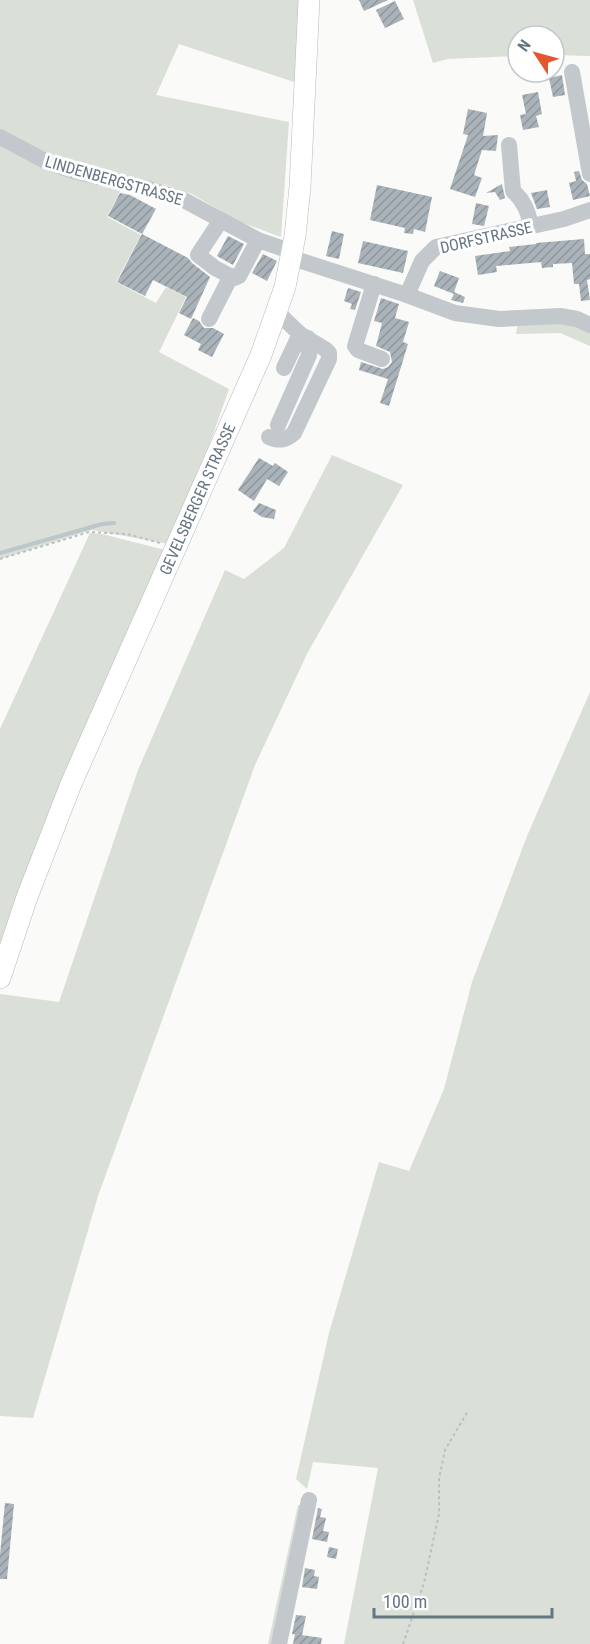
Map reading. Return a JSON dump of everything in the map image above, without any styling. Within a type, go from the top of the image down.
[{"type":"main road","name":"GEVELSBERGER STRASSE","points":[[0,978],[27,897],[67,794],[261,355],[277,312],[292,255],[300,187],[309,0]]},
{"type":"street","points":[[572,72],[590,174]]},
{"type":"street","name":"LINDENBERGSTRASSE","points":[[0,138],[47,162],[73,171],[180,198],[258,240],[292,255],[455,313],[499,319],[560,316],[577,319],[590,325]]},
{"type":"street","points":[[509,146],[513,191],[521,198],[528,212],[531,226]]},
{"type":"street","name":"DORFSTRASSE","points":[[407,295],[422,261],[436,247],[564,219],[590,210]]},
{"type":"street","points":[[220,220],[198,255],[215,268],[236,278],[258,240]]},
{"type":"street","points":[[209,320],[231,276]]},
{"type":"street","points":[[374,284],[355,346],[358,350],[382,359]]},
{"type":"street","points":[[273,431],[309,355],[304,336],[277,312]]},
{"type":"street","points":[[284,368],[304,336]]},
{"type":"street","points":[[279,1644],[309,1500]]},
{"type":"path","points":[[0,559],[89,532],[127,534],[157,541],[175,550]]},
{"type":"path","points":[[403,1644],[424,1583],[439,1514],[439,1479],[445,1450],[468,1411]]},
{"type":"shaded area","points":[[0,0],[311,0],[303,85],[179,44],[156,95],[289,122],[281,237],[240,222],[192,194],[167,185],[144,180],[104,186],[121,190],[107,217],[141,235],[116,282],[156,303],[166,287],[186,297],[159,352],[229,389],[174,545],[92,530],[0,559]]},
{"type":"shaded area","points":[[413,0],[590,0],[590,56],[566,55],[566,24],[506,24],[506,57],[448,59],[433,63]]},
{"type":"shaded area","points":[[558,320],[590,332],[590,346],[560,333],[516,334],[518,321]]},
{"type":"shaded area","points":[[332,455],[403,485],[308,652],[255,765],[98,1196],[33,1418],[0,1416],[0,994],[59,1002],[138,770],[225,570],[244,579],[284,548]]},
{"type":"shaded area","points":[[90,533],[169,551],[0,960],[0,729]]},
{"type":"shaded area","points":[[590,692],[590,1644],[344,1644],[378,1468],[313,1462],[307,1489],[296,1479],[329,1333],[379,1162],[409,1171],[444,1089],[472,982],[527,836]]},
{"type":"shaded area","points":[[298,1505],[304,1506],[276,1644],[268,1644]]},
{"type":"building","points":[[359,0],[388,0],[364,11]]},
{"type":"building","points":[[395,1],[404,19],[385,28],[376,10]]},
{"type":"building","points":[[550,84],[563,84],[565,95],[553,97]]},
{"type":"building","points":[[538,92],[542,114],[536,116],[539,127],[523,130],[520,115],[526,114],[522,95]]},
{"type":"building","points":[[468,109],[487,113],[483,136],[498,135],[496,151],[482,150],[474,175],[482,178],[475,197],[450,189],[468,135],[463,134]]},
{"type":"building","points":[[579,171],[582,180],[587,184],[590,196],[573,200],[569,183],[576,181],[574,172]]},
{"type":"building","points":[[502,184],[505,198],[500,200],[495,192],[486,193]]},
{"type":"building","points":[[377,185],[432,197],[425,232],[414,229],[413,234],[404,233],[405,228],[370,220]]},
{"type":"building","points":[[547,190],[550,207],[537,209],[531,193]]},
{"type":"building","points":[[120,193],[130,195],[156,209],[142,234],[108,216]]},
{"type":"building","points":[[476,203],[489,206],[484,226],[472,224]]},
{"type":"building","points":[[332,231],[344,234],[339,259],[326,256]]},
{"type":"building","points":[[142,234],[188,258],[210,277],[191,319],[179,313],[187,297],[153,280],[145,296],[117,282]]},
{"type":"building","points":[[228,236],[244,244],[233,265],[217,256]]},
{"type":"building","points":[[584,239],[585,254],[590,254],[590,279],[587,280],[590,300],[581,301],[579,284],[574,284],[572,263],[553,264],[553,267],[542,268],[541,262],[496,266],[497,272],[478,275],[475,256],[510,251],[509,247]]},
{"type":"building","points":[[363,241],[408,251],[403,273],[358,263]]},
{"type":"building","points":[[263,254],[277,261],[267,281],[252,273]]},
{"type":"building","points":[[440,271],[459,278],[454,292],[465,297],[463,303],[451,300],[454,294],[434,286]]},
{"type":"building","points":[[348,288],[361,292],[355,310],[350,309],[352,304],[344,301]]},
{"type":"building","points":[[381,298],[399,304],[395,318],[409,322],[403,342],[408,344],[389,406],[380,403],[388,379],[359,370],[361,362],[383,369],[392,362],[390,352],[376,346],[382,323],[374,321]]},
{"type":"building","points":[[193,318],[199,321],[204,328],[213,328],[224,334],[212,357],[198,350],[201,344],[184,335]]},
{"type":"building","points":[[259,458],[273,466],[275,463],[288,472],[279,486],[267,479],[254,501],[238,490]]},
{"type":"building","points":[[259,503],[276,510],[274,519],[262,517],[253,511]]},
{"type":"building","points":[[5,1503],[14,1504],[7,1579],[0,1579],[0,1555]]},
{"type":"building","points":[[318,1508],[322,1509],[320,1517],[326,1518],[323,1531],[329,1532],[327,1542],[312,1539]]},
{"type":"building","points":[[329,1547],[338,1549],[336,1559],[327,1557]]},
{"type":"building","points":[[305,1568],[315,1570],[314,1576],[319,1577],[317,1589],[302,1587]]},
{"type":"building","points":[[296,1615],[306,1616],[302,1635],[292,1634]]},
{"type":"building","points":[[295,1634],[322,1638],[321,1644],[293,1644]]},
{"type":"waterway","points":[[0,553],[102,524],[114,523]]}]
